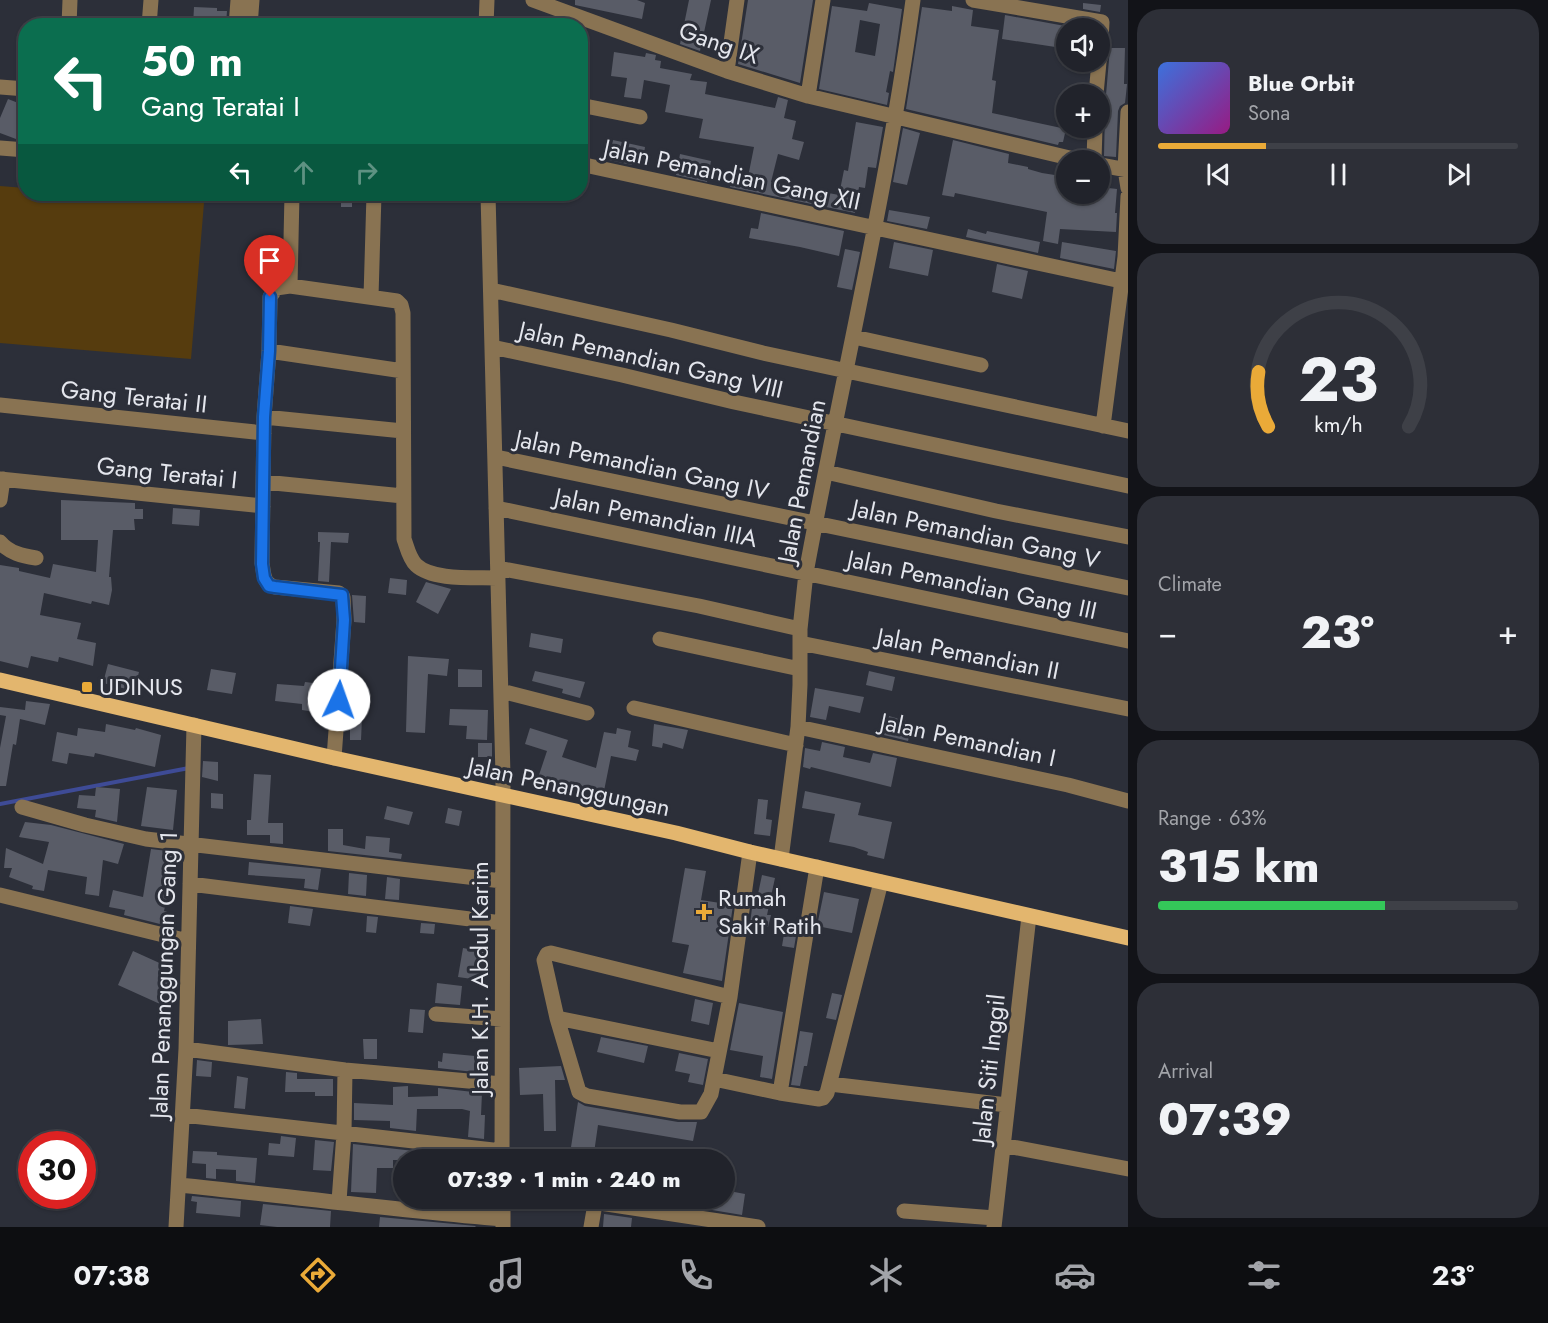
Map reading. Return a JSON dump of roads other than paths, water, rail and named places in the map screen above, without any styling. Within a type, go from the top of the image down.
[{"type":"main road","name":"Jalan Penanggungan","points":[[0,680],[1128,938]]},
{"type":"street","points":[[69,18],[70,0]]},
{"type":"street","points":[[150,18],[151,0]]},
{"type":"street","points":[[237,18],[238,0]]},
{"type":"street","points":[[251,18],[252,0]]},
{"type":"street","points":[[486,18],[487,0]]},
{"type":"street","name":"Gang IX","points":[[533,0],[582,18]]},
{"type":"street","points":[[727,71],[737,0]]},
{"type":"street","points":[[808,96],[823,0]]},
{"type":"street","name":"Jalan Pemandian","points":[[781,859],[798,727],[800,636],[806,573],[896,116],[913,0]]},
{"type":"street","points":[[972,0],[1012,3],[1083,18]]},
{"type":"street","name":"Gang IX","points":[[588,20],[727,71],[808,96],[1056,155]]},
{"type":"street","points":[[0,87],[18,88]]},
{"type":"street","points":[[588,107],[640,117]]},
{"type":"street","points":[[1128,112],[1126,170],[1128,188]]},
{"type":"street","points":[[0,148],[18,149]]},
{"type":"street","name":"Jalan Pemandian Gang XII","points":[[588,166],[874,230],[1121,281]]},
{"type":"street","points":[[1110,167],[1126,170]]},
{"type":"street","points":[[1102,426],[1125,257],[1128,196]]},
{"type":"street","points":[[263,506],[270,297],[278,287],[290,286],[292,201]]},
{"type":"street","points":[[371,297],[374,201]]},
{"type":"street","name":"Jalan K.H. Abdul Karim","points":[[488,201],[503,796],[502,1149]]},
{"type":"street","name":"Jalan Pemandian II","points":[[290,286],[397,301],[403,308],[404,539],[416,565],[429,572],[444,576],[498,573],[699,606],[800,636],[1128,709]]},
{"type":"street","points":[[491,290],[763,353],[1128,431]]},
{"type":"street","points":[[854,338],[981,365]]},
{"type":"street","name":"Jalan Pemandian Gang VIII","points":[[492,347],[1128,486]]},
{"type":"street","points":[[269,351],[404,371]]},
{"type":"street","name":"Gang Teratai II","points":[[0,405],[264,425],[403,430]]},
{"type":"street","name":"Jalan Pemandian Gang IV","points":[[496,458],[815,523]]},
{"type":"street","points":[[826,472],[996,511],[1128,537]]},
{"type":"street","points":[[0,500],[2,479]]},
{"type":"street","name":"Gang Teratai I","points":[[2,479],[263,506],[262,564],[266,582],[275,587],[339,593],[343,597],[343,632],[334,758]]},
{"type":"street","points":[[264,482],[403,496]]},
{"type":"street","name":"Jalan Pemandian IIIA","points":[[496,508],[806,573]]},
{"type":"street","name":"Jalan Pemandian Gang V","points":[[815,523],[1128,588]]},
{"type":"street","points":[[0,542],[18,555],[36,558]]},
{"type":"street","name":"Jalan Pemandian Gang III","points":[[806,573],[1128,641]]},
{"type":"street","points":[[660,639],[800,669]]},
{"type":"street","points":[[501,691],[587,713]]},
{"type":"street","points":[[634,708],[796,745]]},
{"type":"street","name":"Jalan Penanggungan Gang 1","points":[[176,1227],[186,1050],[194,725]]},
{"type":"street","name":"Jalan Pemandian I","points":[[798,727],[1001,770],[1128,801]]},
{"type":"street","points":[[22,807],[146,839],[502,881]]},
{"type":"street","points":[[730,998],[551,953],[545,956],[544,960],[577,1089],[587,1096],[697,1113],[705,1108],[711,1094],[730,998],[750,852]]},
{"type":"street","points":[[780,1093],[817,867]]},
{"type":"street","points":[[714,1079],[780,1093],[823,1098],[830,1084],[881,882]]},
{"type":"street","points":[[190,884],[502,923]]},
{"type":"street","points":[[0,895],[188,941]]},
{"type":"street","name":"Jalan Siti Inggil","points":[[994,1223],[1029,916]]},
{"type":"street","points":[[436,1014],[502,1018]]},
{"type":"street","points":[[557,1018],[719,1051]]},
{"type":"street","points":[[186,1050],[345,1070],[502,1084]]},
{"type":"street","points":[[339,1201],[344,1133],[345,1070]]},
{"type":"street","points":[[830,1084],[1007,1105]]},
{"type":"street","points":[[183,1114],[463,1149]]},
{"type":"street","points":[[424,1143],[424,1149]]},
{"type":"street","points":[[1002,1145],[1128,1169]]},
{"type":"street","points":[[179,1185],[339,1201],[393,1204]]},
{"type":"street","points":[[441,1209],[503,1223]]},
{"type":"street","points":[[591,1227],[594,1209]]},
{"type":"street","points":[[629,1209],[753,1227]]},
{"type":"street","points":[[903,1211],[994,1223]]},
{"type":"waterway","points":[[0,804],[189,768]]},
{"type":"place","name":"UDINUS","points":[[87,687]]},
{"type":"place","name":"Rumah Sakit Ratih","points":[[704,912]]}]
